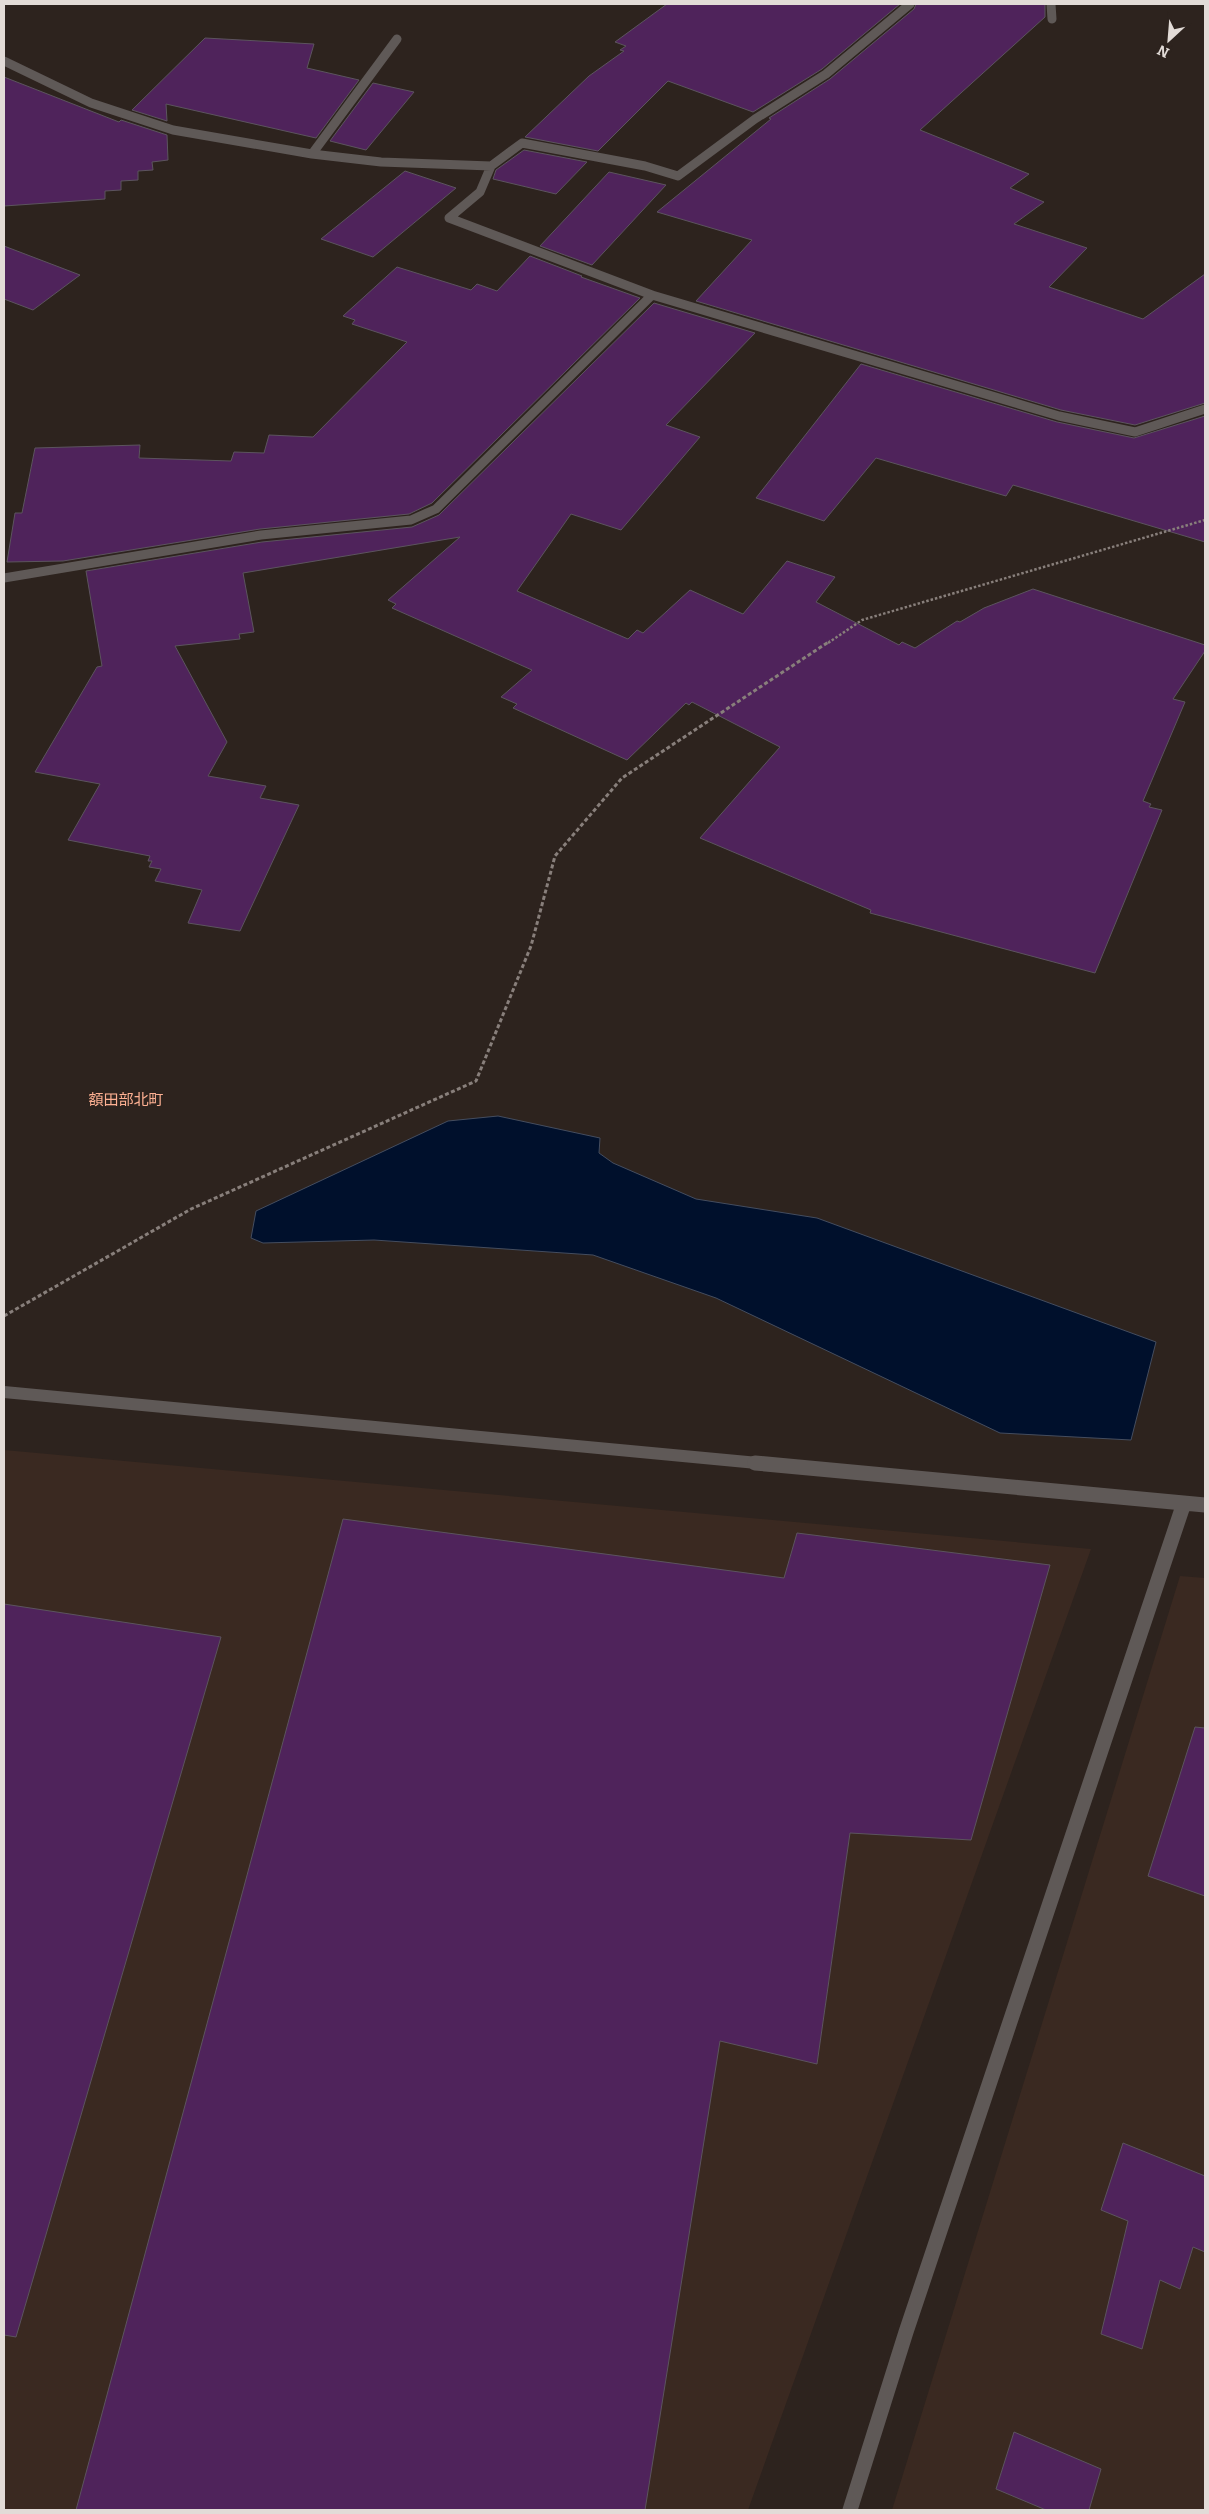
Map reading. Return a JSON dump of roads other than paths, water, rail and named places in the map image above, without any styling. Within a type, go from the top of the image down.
[{"type":"street","points":[[910,4],[826,74],[755,119],[678,176],[645,166],[522,143],[491,166],[480,192],[449,218],[652,295],[1059,416],[1135,432],[1205,409]]},
{"type":"street","points":[[1050,4],[1052,19]]},
{"type":"street","points":[[312,154],[398,40]]},
{"type":"street","points":[[4,61],[90,103],[173,130],[312,154],[381,162],[491,166]]},
{"type":"street","points":[[4,578],[260,535],[411,520],[436,509],[652,295]]},
{"type":"street","points":[[4,1392],[1205,1505]]},
{"type":"street","points":[[850,2510],[906,2332],[1184,1503]]},
{"type":"water","points":[[498,1116],[600,1138],[599,1153],[613,1163],[696,1199],[817,1218],[1156,1342],[1131,1440],[1000,1433],[716,1298],[593,1255],[374,1240],[263,1243],[251,1238],[256,1211],[448,1121]]},
{"type":"district","name":"額田部北町","points":[[126,1100]]}]
